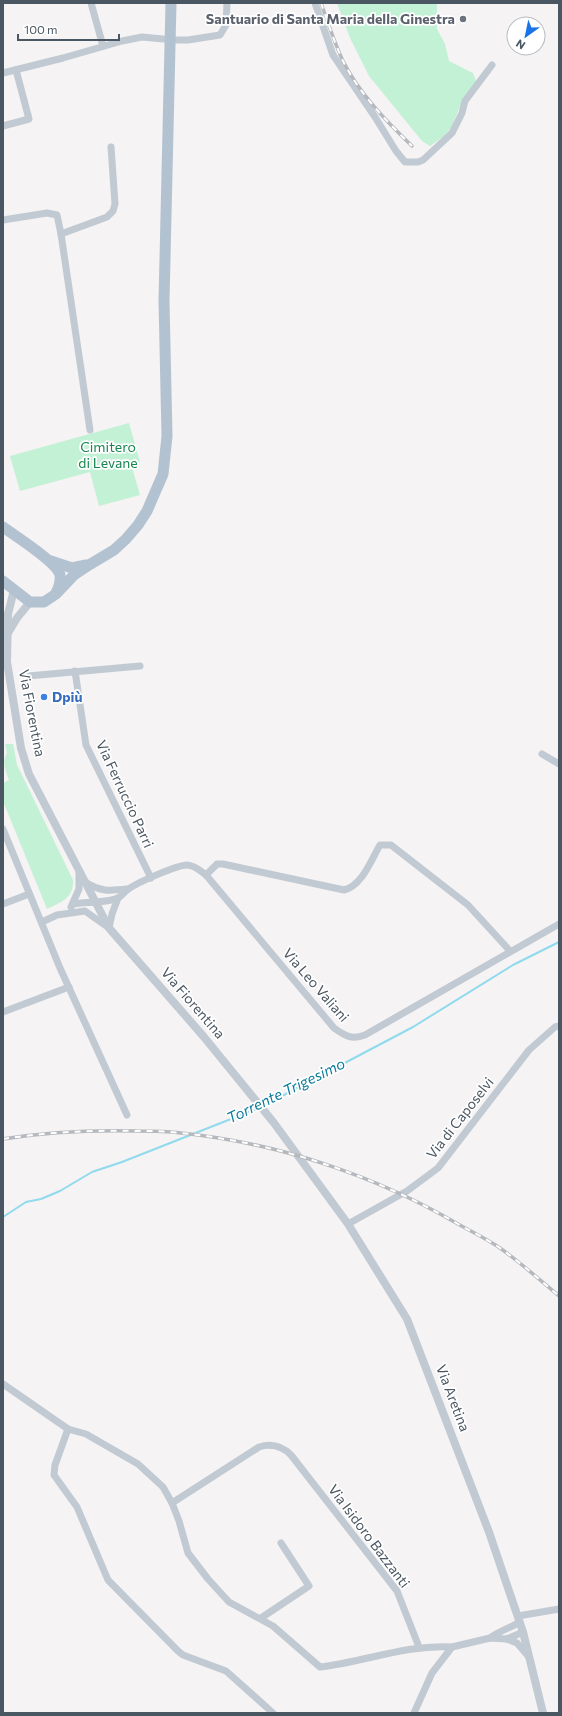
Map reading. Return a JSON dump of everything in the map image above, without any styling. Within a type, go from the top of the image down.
[{"type":"main road","points":[[3,581],[30,602],[44,602],[56,594],[74,576],[114,550],[138,526],[147,511],[162,474],[166,452],[164,301],[171,3]]},
{"type":"main road","points":[[3,527],[54,564],[60,575],[60,585],[56,594]]},
{"type":"main road","points":[[48,560],[72,568],[89,565]]},
{"type":"street","points":[[91,3],[103,46]]},
{"type":"street","points":[[177,40],[188,40],[220,35],[226,25],[227,3]]},
{"type":"street","points":[[315,3],[333,55],[396,151],[406,162],[418,162],[423,160],[452,133],[462,113],[465,101],[492,65]]},
{"type":"street","points":[[3,73],[142,37],[163,39]]},
{"type":"street","points":[[3,126],[29,119],[16,70]]},
{"type":"street","points":[[61,234],[107,217],[113,211],[115,204],[111,147]]},
{"type":"street","points":[[3,220],[51,213],[56,216],[61,234],[90,430]]},
{"type":"street","name":"Via Fiorentina","points":[[14,590],[8,614],[7,662],[21,748],[29,774],[79,873],[109,928],[204,1037],[274,1123]]},
{"type":"street","points":[[7,633],[30,602]]},
{"type":"street","points":[[28,676],[140,666]]},
{"type":"street","name":"Via Ferruccio Parri","points":[[75,671],[86,745],[151,878]]},
{"type":"street","points":[[542,754],[559,764]]},
{"type":"street","points":[[3,829],[69,987],[127,1115]]},
{"type":"street","points":[[206,875],[217,864],[223,864],[344,890],[351,888],[358,882],[380,845],[392,846],[468,905],[510,951]]},
{"type":"street","name":"Via Leo Valiani","points":[[109,928],[118,898],[128,889],[176,868],[188,865],[198,869],[206,875],[334,1028],[347,1037],[358,1038],[559,924]]},
{"type":"street","points":[[67,912],[73,904],[79,889],[79,873]]},
{"type":"street","points":[[84,882],[94,888],[106,892],[128,889]]},
{"type":"street","points":[[85,911],[94,901],[106,892]]},
{"type":"street","points":[[3,904],[29,894]]},
{"type":"street","points":[[73,904],[94,901],[105,902],[118,898]]},
{"type":"street","points":[[42,922],[67,912],[85,911],[109,928]]},
{"type":"street","points":[[3,1012],[69,987]]},
{"type":"street","name":"Via di Caposelvi","points":[[348,1224],[407,1191],[438,1168],[529,1050],[555,1027],[559,1026]]},
{"type":"street","name":"Via Aretina","points":[[274,1123],[348,1224],[407,1319],[484,1518],[519,1619],[531,1659],[543,1713]]},
{"type":"street","points":[[3,1384],[68,1429],[86,1434],[138,1464],[163,1487],[172,1503],[188,1553],[208,1579],[229,1602],[261,1618],[287,1637],[320,1667],[418,1647],[452,1647],[490,1638],[507,1639],[517,1643],[531,1659]]},
{"type":"street","points":[[68,1429],[55,1465],[54,1475],[77,1507],[108,1580],[178,1651],[183,1655],[226,1671],[273,1713]]},
{"type":"street","name":"Via Isidoro Bazzanti","points":[[172,1503],[259,1447],[267,1445],[284,1448],[397,1591],[418,1647]]},
{"type":"street","points":[[261,1618],[309,1586],[281,1544]]},
{"type":"street","points":[[490,1638],[496,1633],[505,1630],[519,1619],[559,1609]]},
{"type":"street","points":[[505,1630],[523,1632]]},
{"type":"street","points":[[507,1639],[523,1632]]},
{"type":"street","points":[[414,1713],[432,1673],[452,1647]]},
{"type":"green space","points":[[337,3],[437,3],[437,29],[445,44],[449,61],[473,73],[476,81],[463,99],[451,128],[444,136],[430,146],[422,141],[369,76],[350,38]]},
{"type":"green space","name":"Cimitero di Levane","points":[[129,423],[140,462],[131,464],[140,495],[99,506],[90,472],[20,491],[10,456]]},
{"type":"green space","points":[[5,744],[13,744],[17,765],[73,880],[73,886],[66,899],[47,909],[3,801],[3,783],[9,780],[4,764],[7,753]]},
{"type":"waterway","name":"Torrente Trigesimo","points":[[263,1106],[413,1027],[513,965],[559,942]]},
{"type":"waterway","name":"Torrente Trigesimo","points":[[3,1217],[26,1202],[41,1199],[60,1191],[92,1172],[122,1162],[259,1108]]},
{"type":"railway","points":[[321,3],[337,47],[349,73],[392,127],[412,146]]},
{"type":"railway","points":[[3,1139],[69,1132],[164,1131],[217,1138],[289,1153],[359,1176],[426,1206],[500,1248],[559,1296]]},
{"type":"place","name":"Santuario di Santa Maria della Ginestra","points":[[463,19]]},
{"type":"place","name":"Dpiù","points":[[44,697]]}]
